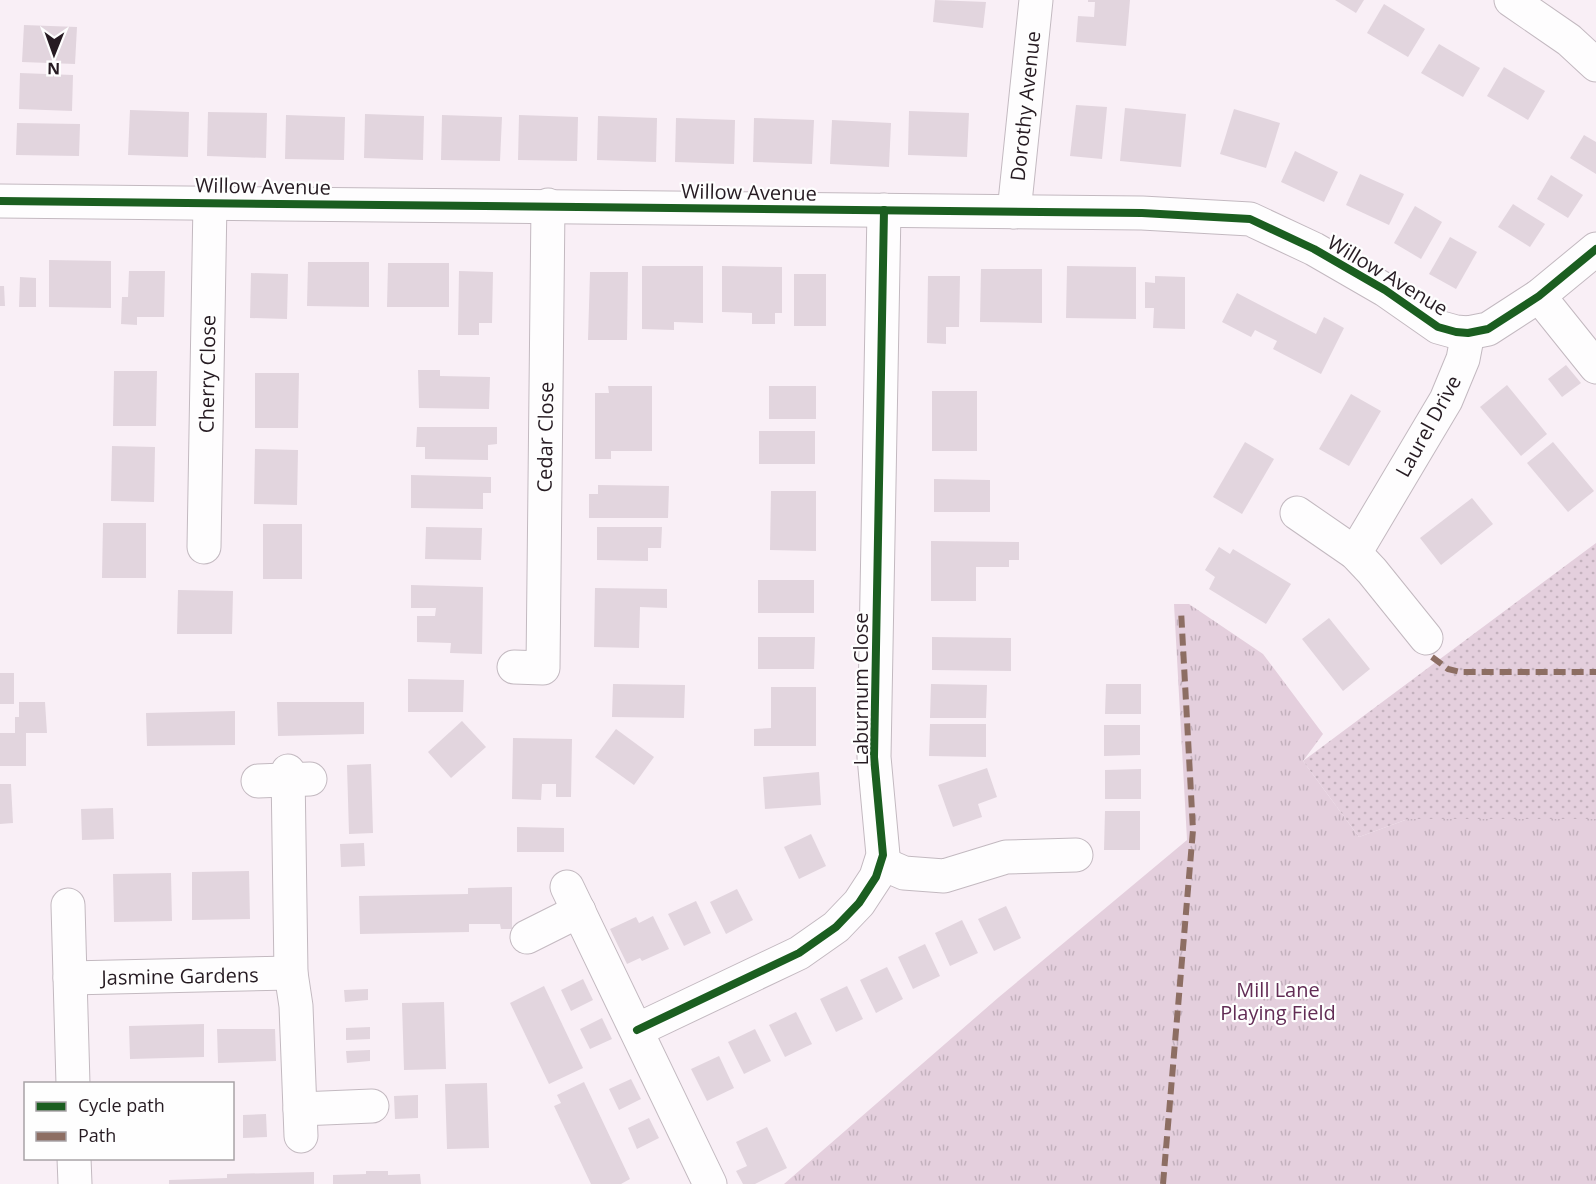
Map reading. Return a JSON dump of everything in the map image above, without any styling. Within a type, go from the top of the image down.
[{"type":"street","name":"Dorothy Avenue","points":[[1014,212],[1036,0]]},
{"type":"street","points":[[1510,0],[1569,40],[1596,65]]},
{"type":"street","name":"Willow Avenue","points":[[0,201],[1142,213],[1250,219],[1314,249],[1385,290],[1438,327],[1468,333]]},
{"type":"street","name":"Cherry Close","points":[[205,547],[210,202]]},
{"type":"street","name":"Cedar Close","points":[[543,667],[548,206]]},
{"type":"street","name":"Laburnum Close","points":[[637,1030],[799,953],[836,927],[859,903],[876,878],[881,862],[883,842],[874,757],[884,210]]},
{"type":"street","points":[[1468,333],[1488,330],[1539,296],[1596,249]]},
{"type":"street","points":[[1539,296],[1596,367]]},
{"type":"street","name":"Laurel Drive","points":[[1355,553],[1446,400],[1463,359],[1468,333]]},
{"type":"street","points":[[1297,513],[1355,553],[1426,638]]},
{"type":"street","points":[[286,778],[291,973],[296,1006],[301,1122],[372,1106]]},
{"type":"street","points":[[881,862],[904,873],[944,876],[1005,857],[1076,855]]},
{"type":"street","points":[[527,938],[573,899],[710,1184]]},
{"type":"street","points":[[68,905],[73,1082]]},
{"type":"street","name":"Jasmine Gardens","points":[[70,978],[291,973]]},
{"type":"street","points":[[74,1160],[75,1184]]},
{"type":"green space","points":[[1596,543],[1596,819],[1408,819],[1359,837],[1303,761]]},
{"type":"green space","name":"Mill Lane Playing Field","points":[[1174,604],[1189,604],[1263,654],[1323,734],[1303,761],[1359,837],[1408,819],[1596,819],[1596,1184],[784,1184],[999,997],[1187,840]]},
{"type":"building","points":[[935,0],[986,2],[983,28],[933,22]]},
{"type":"building","points":[[1088,0],[1130,0],[1126,46],[1076,42],[1078,16],[1094,17],[1095,2],[1088,2]]},
{"type":"building","points":[[1335,0],[1364,0],[1356,13]]},
{"type":"building","points":[[1384,4],[1425,29],[1408,57],[1367,33]]},
{"type":"building","points":[[24,25],[77,27],[75,64],[22,62]]},
{"type":"building","points":[[1439,44],[1480,68],[1463,97],[1421,73]]},
{"type":"building","points":[[1504,67],[1545,91],[1528,120],[1487,96]]},
{"type":"building","points":[[20,73],[73,75],[72,111],[19,109]]},
{"type":"building","points":[[1076,105],[1107,107],[1102,159],[1070,156]]},
{"type":"building","points":[[1125,108],[1186,114],[1181,167],[1120,161]]},
{"type":"building","points":[[1234,109],[1280,123],[1266,168],[1220,154]]},
{"type":"building","points":[[130,110],[189,112],[188,157],[128,155]]},
{"type":"building","points":[[909,111],[969,113],[967,157],[908,155]]},
{"type":"building","points":[[208,112],[267,113],[266,158],[207,156]]},
{"type":"building","points":[[365,114],[424,116],[423,160],[364,158]]},
{"type":"building","points":[[286,115],[345,117],[344,160],[285,159]]},
{"type":"building","points":[[442,115],[502,117],[500,161],[441,160]]},
{"type":"building","points":[[519,115],[578,117],[577,161],[518,160]]},
{"type":"building","points":[[598,116],[657,118],[656,162],[597,160]]},
{"type":"building","points":[[676,118],[735,120],[734,164],[675,162]]},
{"type":"building","points":[[754,118],[814,120],[812,164],[753,162]]},
{"type":"building","points":[[832,120],[891,123],[889,167],[830,164]]},
{"type":"building","points":[[17,123],[80,124],[79,156],[16,155]]},
{"type":"building","points":[[1584,135],[1596,142],[1596,174],[1570,158]]},
{"type":"building","points":[[1295,151],[1338,172],[1324,202],[1281,182]]},
{"type":"building","points":[[1360,174],[1404,194],[1389,225],[1346,205]]},
{"type":"building","points":[[1551,175],[1583,195],[1568,218],[1537,199]]},
{"type":"building","points":[[1513,204],[1545,224],[1530,247],[1498,227]]},
{"type":"building","points":[[1415,206],[1442,222],[1421,259],[1394,243]]},
{"type":"building","points":[[1450,237],[1477,252],[1456,289],[1429,274]]},
{"type":"building","points":[[49,260],[111,261],[111,308],[49,307]]},
{"type":"building","points":[[308,262],[369,262],[369,307],[307,306]]},
{"type":"building","points":[[388,263],[449,263],[449,307],[387,307]]},
{"type":"building","points":[[642,266],[703,266],[703,323],[674,322],[674,330],[642,329]]},
{"type":"building","points":[[722,266],[782,267],[782,313],[775,313],[775,324],[752,324],[752,313],[722,312]]},
{"type":"building","points":[[1067,266],[1136,267],[1136,319],[1066,318]]},
{"type":"building","points":[[981,269],[1042,269],[1042,323],[980,322]]},
{"type":"building","points":[[129,271],[165,271],[164,317],[137,317],[137,325],[121,324],[122,297],[128,297]]},
{"type":"building","points":[[459,271],[493,272],[492,323],[479,323],[479,335],[458,335]]},
{"type":"building","points":[[590,272],[628,272],[627,340],[588,340]]},
{"type":"building","points":[[251,273],[288,274],[287,319],[250,318]]},
{"type":"building","points":[[794,274],[826,274],[826,326],[794,326]]},
{"type":"building","points":[[928,276],[960,276],[959,327],[946,327],[946,344],[927,343]]},
{"type":"building","points":[[1155,276],[1185,277],[1185,329],[1153,328],[1154,308],[1145,308],[1145,282],[1155,283]]},
{"type":"building","points":[[20,277],[36,278],[36,307],[19,307]]},
{"type":"building","points":[[0,286],[4,286],[5,306],[0,306]]},
{"type":"building","points":[[1237,293],[1316,334],[1324,317],[1344,328],[1321,374],[1273,349],[1277,341],[1255,330],[1251,337],[1222,322]]},
{"type":"building","points":[[1566,365],[1581,383],[1562,397],[1548,379]]},
{"type":"building","points":[[418,370],[440,370],[440,376],[490,377],[489,409],[419,408]]},
{"type":"building","points":[[114,371],[157,371],[156,426],[113,426]]},
{"type":"building","points":[[255,373],[299,373],[298,428],[255,428]]},
{"type":"building","points":[[1507,385],[1547,434],[1521,456],[1480,407]]},
{"type":"building","points":[[608,386],[652,386],[652,451],[611,451],[611,459],[595,459],[595,393],[609,393]]},
{"type":"building","points":[[769,386],[816,386],[816,419],[769,419]]},
{"type":"building","points":[[932,391],[977,391],[977,451],[932,451]]},
{"type":"building","points":[[1351,394],[1381,411],[1349,466],[1319,449]]},
{"type":"building","points":[[417,427],[497,427],[497,444],[488,445],[488,460],[425,459],[425,447],[416,447]]},
{"type":"building","points":[[759,431],[815,431],[815,464],[759,464]]},
{"type":"building","points":[[1245,442],[1274,459],[1242,514],[1213,497]]},
{"type":"building","points":[[1553,442],[1594,491],[1568,512],[1527,463]]},
{"type":"building","points":[[112,446],[155,447],[154,502],[111,501]]},
{"type":"building","points":[[255,449],[298,450],[297,505],[254,504]]},
{"type":"building","points":[[411,475],[491,477],[491,493],[483,493],[483,509],[411,508]]},
{"type":"building","points":[[934,479],[990,480],[990,512],[934,512]]},
{"type":"building","points":[[598,485],[669,486],[668,518],[589,518],[589,494],[598,494]]},
{"type":"building","points":[[771,491],[816,491],[816,551],[770,550]]},
{"type":"building","points":[[1472,498],[1493,524],[1441,565],[1420,538]]},
{"type":"building","points":[[103,523],[146,523],[146,578],[102,578]]},
{"type":"building","points":[[263,524],[302,524],[302,579],[263,579]]},
{"type":"building","points":[[426,527],[482,528],[481,560],[425,559]]},
{"type":"building","points":[[597,527],[662,527],[661,548],[648,548],[648,561],[597,560]]},
{"type":"building","points":[[931,541],[1019,542],[1019,560],[1009,560],[1009,567],[976,567],[976,601],[931,601]]},
{"type":"building","points":[[1219,547],[1230,554],[1233,549],[1291,584],[1266,624],[1209,589],[1215,577],[1205,570]]},
{"type":"building","points":[[758,580],[814,580],[814,613],[758,613]]},
{"type":"building","points":[[411,585],[483,587],[482,654],[450,653],[451,643],[417,642],[417,616],[435,616],[436,608],[411,608]]},
{"type":"building","points":[[595,588],[667,589],[667,608],[640,607],[639,648],[594,647]]},
{"type":"building","points":[[178,590],[233,591],[232,634],[177,634]]},
{"type":"building","points":[[1329,618],[1370,669],[1343,691],[1302,639]]},
{"type":"building","points":[[758,637],[815,637],[814,669],[758,669]]},
{"type":"building","points":[[932,637],[1011,638],[1011,671],[932,670]]},
{"type":"building","points":[[0,673],[14,673],[14,704],[0,704]]},
{"type":"building","points":[[408,679],[464,680],[463,712],[408,712]]},
{"type":"building","points":[[613,684],[685,685],[684,718],[612,717]]},
{"type":"building","points":[[931,684],[987,685],[986,718],[930,718]]},
{"type":"building","points":[[1106,684],[1141,684],[1141,714],[1105,714]]},
{"type":"building","points":[[771,687],[816,687],[816,746],[754,746],[754,729],[771,728]]},
{"type":"building","points":[[19,702],[45,702],[47,733],[26,733],[26,766],[0,766],[0,733],[15,733],[15,717],[19,717]]},
{"type":"building","points":[[277,702],[364,702],[364,734],[278,736]]},
{"type":"building","points":[[235,711],[235,745],[147,746],[146,713]]},
{"type":"building","points":[[462,721],[486,747],[451,778],[428,752]]},
{"type":"building","points":[[930,724],[986,724],[986,757],[929,756]]},
{"type":"building","points":[[1104,725],[1140,725],[1140,755],[1104,756]]},
{"type":"building","points":[[616,729],[654,757],[634,785],[595,757]]},
{"type":"building","points":[[513,738],[572,739],[571,797],[556,797],[556,784],[542,784],[541,800],[512,799]]},
{"type":"building","points":[[371,764],[373,833],[349,834],[347,765]]},
{"type":"building","points":[[987,768],[997,797],[978,804],[982,817],[953,827],[938,785]]},
{"type":"building","points":[[1141,769],[1141,799],[1105,799],[1105,770]]},
{"type":"building","points":[[819,772],[821,805],[765,809],[763,777]]},
{"type":"building","points":[[0,784],[11,784],[13,823],[0,824]]},
{"type":"building","points":[[113,808],[114,839],[82,840],[81,809]]},
{"type":"building","points":[[1105,811],[1140,811],[1140,850],[1104,850]]},
{"type":"building","points":[[517,827],[564,828],[564,852],[517,852]]},
{"type":"building","points":[[811,834],[826,866],[799,879],[784,847]]},
{"type":"building","points":[[364,843],[365,866],[341,867],[340,844]]},
{"type":"building","points":[[249,871],[250,919],[192,920],[192,872]]},
{"type":"building","points":[[171,873],[172,921],[114,922],[113,874]]},
{"type":"building","points":[[512,887],[512,929],[501,929],[500,924],[469,924],[469,932],[360,934],[359,896],[468,894],[468,888]]},
{"type":"building","points":[[737,889],[753,920],[726,934],[710,902]]},
{"type":"building","points":[[696,901],[711,933],[684,946],[668,914]]},
{"type":"building","points":[[1006,906],[1021,938],[994,951],[978,919]]},
{"type":"building","points":[[653,916],[669,949],[642,961],[640,958],[627,964],[610,929],[636,917],[639,923]]},
{"type":"building","points":[[962,920],[978,953],[950,966],[935,933]]},
{"type":"building","points":[[925,944],[940,976],[913,989],[898,957]]},
{"type":"building","points":[[887,967],[903,999],[876,1013],[860,980]]},
{"type":"building","points":[[583,979],[593,1000],[571,1011],[561,990]]},
{"type":"building","points":[[544,986],[583,1068],[549,1084],[510,1003]]},
{"type":"building","points":[[847,986],[863,1019],[836,1032],[820,999]]},
{"type":"building","points":[[368,989],[368,1000],[345,1002],[344,990]]},
{"type":"building","points":[[444,1002],[446,1069],[404,1070],[402,1003]]},
{"type":"building","points":[[796,1012],[812,1044],[785,1057],[769,1025]]},
{"type":"building","points":[[602,1018],[612,1039],[590,1049],[580,1029]]},
{"type":"building","points":[[204,1024],[204,1057],[130,1059],[129,1026]]},
{"type":"building","points":[[370,1027],[370,1039],[346,1040],[346,1028]]},
{"type":"building","points":[[217,1029],[275,1029],[276,1061],[218,1063]]},
{"type":"building","points":[[755,1029],[771,1061],[744,1074],[728,1042]]},
{"type":"building","points":[[370,1050],[370,1061],[347,1063],[346,1051]]},
{"type":"building","points":[[719,1056],[734,1088],[707,1101],[691,1069]]},
{"type":"building","points":[[631,1079],[641,1099],[619,1110],[609,1089]]},
{"type":"building","points":[[584,1082],[630,1179],[621,1184],[591,1184],[554,1106],[561,1103],[557,1095]]},
{"type":"building","points":[[487,1083],[489,1148],[447,1149],[445,1084]]},
{"type":"building","points":[[418,1095],[418,1118],[395,1119],[394,1096]]},
{"type":"building","points":[[266,1114],[267,1137],[243,1138],[243,1115]]},
{"type":"building","points":[[649,1118],[659,1138],[637,1149],[628,1128]]},
{"type":"building","points":[[767,1127],[787,1168],[755,1184],[743,1184],[736,1171],[747,1166],[736,1142]]},
{"type":"building","points":[[366,1171],[388,1171],[388,1175],[420,1174],[421,1184],[333,1184],[333,1175],[366,1174]]},
{"type":"building","points":[[314,1172],[314,1184],[169,1184],[169,1180],[227,1178],[227,1174]]},
{"type":"marked path","points":[[1163,1184],[1193,830],[1181,610]]},
{"type":"marked path","points":[[1432,657],[1448,669],[1460,672],[1596,672]]},
{"type":"cycle path","points":[[0,201],[1142,213],[1250,219],[1314,249],[1385,290],[1438,327],[1468,333],[1488,329],[1539,296],[1596,249]]},
{"type":"cycle path","points":[[637,1030],[799,953],[836,927],[859,903],[876,877],[883,855],[874,757],[884,210]]}]
